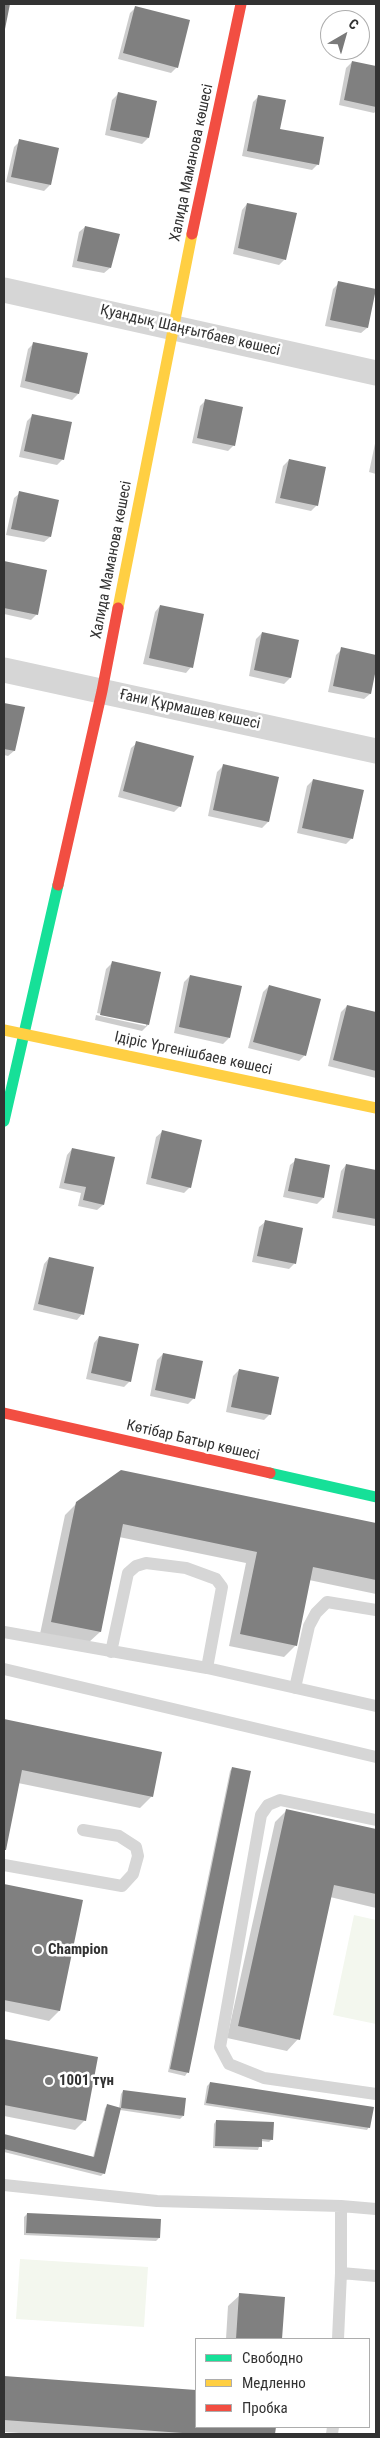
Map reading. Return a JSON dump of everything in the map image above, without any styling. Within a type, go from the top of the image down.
[{"type":"street","name":"Халида Маманова көшесі","points":[[4,1121],[102,691],[172,326],[242,4]]},
{"type":"street","name":"Қуандық Шаңғытбаев көшесі","points":[[4,290],[376,373]]},
{"type":"street","name":"Ғани Құрмашев көшесі","points":[[4,670],[376,751]]},
{"type":"street","name":"Ідіріс Үргенішбаев көшесі","points":[[4,1030],[376,1108]]},
{"type":"street","name":"Көтібар Батыр көшесі","points":[[4,1413],[376,1497]]},
{"type":"lane","points":[[111,1652],[128,1573],[136,1566],[146,1563],[186,1568],[216,1579],[222,1587],[207,1668]]},
{"type":"lane","points":[[295,1688],[309,1626],[316,1613],[327,1602],[376,1610]]},
{"type":"lane","points":[[4,1632],[207,1668],[376,1706]]},
{"type":"lane","points":[[4,1668],[376,1757]]},
{"type":"lane","points":[[376,1820],[280,1800],[268,1805],[261,1815],[220,2047],[229,2064],[264,2078],[376,2094]]},
{"type":"lane","points":[[4,1865],[122,1886],[132,1874],[138,1856],[136,1847],[119,1836],[83,1830]]},
{"type":"lane","points":[[4,2185],[157,2201],[341,2206],[376,2209]]},
{"type":"lane","points":[[338,2338],[341,2206]]},
{"type":"lane","points":[[341,2273],[376,2276]]},
{"type":"shaded area","points":[[354,1915],[376,1920],[376,2024],[333,2015]]},
{"type":"shaded area","points":[[20,2259],[148,2267],[144,2327],[16,2319]]},
{"type":"building","points":[[4,4],[10,4],[5,29],[4,29]]},
{"type":"building","points":[[135,6],[190,20],[178,68],[123,53]]},
{"type":"building","points":[[352,61],[376,66],[376,107],[344,100]]},
{"type":"building","points":[[118,92],[157,101],[149,138],[110,130]]},
{"type":"building","points":[[258,95],[286,100],[280,129],[324,137],[319,165],[247,151]]},
{"type":"building","points":[[19,139],[59,148],[51,185],[11,177]]},
{"type":"building","points":[[247,203],[297,213],[286,260],[238,248]]},
{"type":"building","points":[[85,226],[120,234],[111,268],[77,261]]},
{"type":"building","points":[[338,281],[376,289],[368,328],[330,320]]},
{"type":"building","points":[[33,342],[88,353],[79,394],[25,381]]},
{"type":"building","points":[[205,399],[243,407],[235,446],[197,438]]},
{"type":"building","points":[[32,414],[72,422],[64,460],[24,451]]},
{"type":"building","points":[[289,459],[326,467],[318,506],[280,498]]},
{"type":"building","points":[[19,491],[59,500],[51,537],[11,529]]},
{"type":"building","points":[[4,561],[47,570],[38,615],[4,608]]},
{"type":"building","points":[[160,605],[204,614],[193,668],[149,658]]},
{"type":"building","points":[[262,632],[299,640],[291,678],[254,670]]},
{"type":"building","points":[[341,647],[376,655],[376,669],[371,694],[333,686]]},
{"type":"building","points":[[4,703],[25,707],[15,751],[4,749]]},
{"type":"building","points":[[136,741],[194,756],[181,807],[123,791]]},
{"type":"building","points":[[223,764],[279,777],[269,822],[213,810]]},
{"type":"building","points":[[313,779],[364,790],[353,839],[302,828]]},
{"type":"building","points":[[112,961],[161,972],[149,1025],[100,1015]]},
{"type":"building","points":[[190,975],[242,986],[230,1038],[179,1027]]},
{"type":"building","points":[[269,985],[321,999],[306,1056],[253,1042]]},
{"type":"building","points":[[347,1005],[376,1012],[376,1071],[333,1060]]},
{"type":"building","points":[[162,1130],[202,1140],[191,1188],[151,1178]]},
{"type":"building","points":[[72,1148],[115,1157],[104,1205],[83,1200],[86,1187],[64,1183]]},
{"type":"building","points":[[295,1158],[330,1165],[324,1198],[288,1191]]},
{"type":"building","points":[[346,1164],[376,1170],[376,1219],[337,1212]]},
{"type":"building","points":[[265,1220],[303,1228],[296,1264],[257,1256]]},
{"type":"building","points":[[49,1257],[94,1267],[84,1315],[38,1304]]},
{"type":"building","points":[[99,1336],[139,1344],[131,1382],[91,1373]]},
{"type":"building","points":[[163,1353],[203,1361],[195,1399],[155,1390]]},
{"type":"building","points":[[239,1369],[279,1377],[271,1415],[231,1407]]},
{"type":"building","points":[[121,1470],[376,1523],[376,1580],[313,1567],[297,1646],[240,1634],[257,1552],[123,1524],[101,1632],[51,1622],[76,1502]]},
{"type":"building","points":[[4,1719],[162,1752],[153,1797],[22,1770],[6,1850],[4,1850]]},
{"type":"building","points":[[232,1767],[251,1771],[189,2073],[170,2069]]},
{"type":"building","points":[[286,1809],[376,1829],[376,1894],[334,1885],[300,2040],[238,2026]]},
{"type":"building","name":"Champion","points":[[4,1884],[83,1900],[60,2011],[4,2000]]},
{"type":"building","name":"1001 түн","points":[[4,2039],[98,2057],[86,2121],[4,2105]]},
{"type":"building","points":[[210,2082],[374,2107],[370,2128],[206,2103]]},
{"type":"building","points":[[123,2090],[186,2098],[184,2116],[121,2108]]},
{"type":"building","points":[[107,2104],[121,2108],[105,2174],[4,2149],[4,2134],[94,2157]]},
{"type":"building","points":[[216,2120],[274,2122],[273,2140],[262,2139],[262,2147],[215,2146]]},
{"type":"building","points":[[27,2213],[161,2219],[160,2238],[26,2233]]},
{"type":"building","points":[[239,2293],[285,2297],[282,2338],[236,2338]]},
{"type":"building","points":[[4,2376],[195,2390],[195,2428],[276,2428],[275,2434],[196,2434],[4,2420]]},
{"type":"traffic: fast","points":[[4,1121],[58,885]]},
{"type":"traffic: fast","points":[[270,1473],[376,1497]]},
{"type":"traffic: slow","points":[[118,608],[192,234]]},
{"type":"traffic: slow","points":[[4,1030],[376,1108]]},
{"type":"traffic: jam","points":[[192,234],[241,4]]},
{"type":"traffic: jam","points":[[58,885],[102,691],[118,608]]},
{"type":"traffic: jam","points":[[4,1413],[270,1473]]},
{"type":"place","name":"Champion","points":[[38,1950]]},
{"type":"place","name":"1001 түн","points":[[49,2081]]}]
